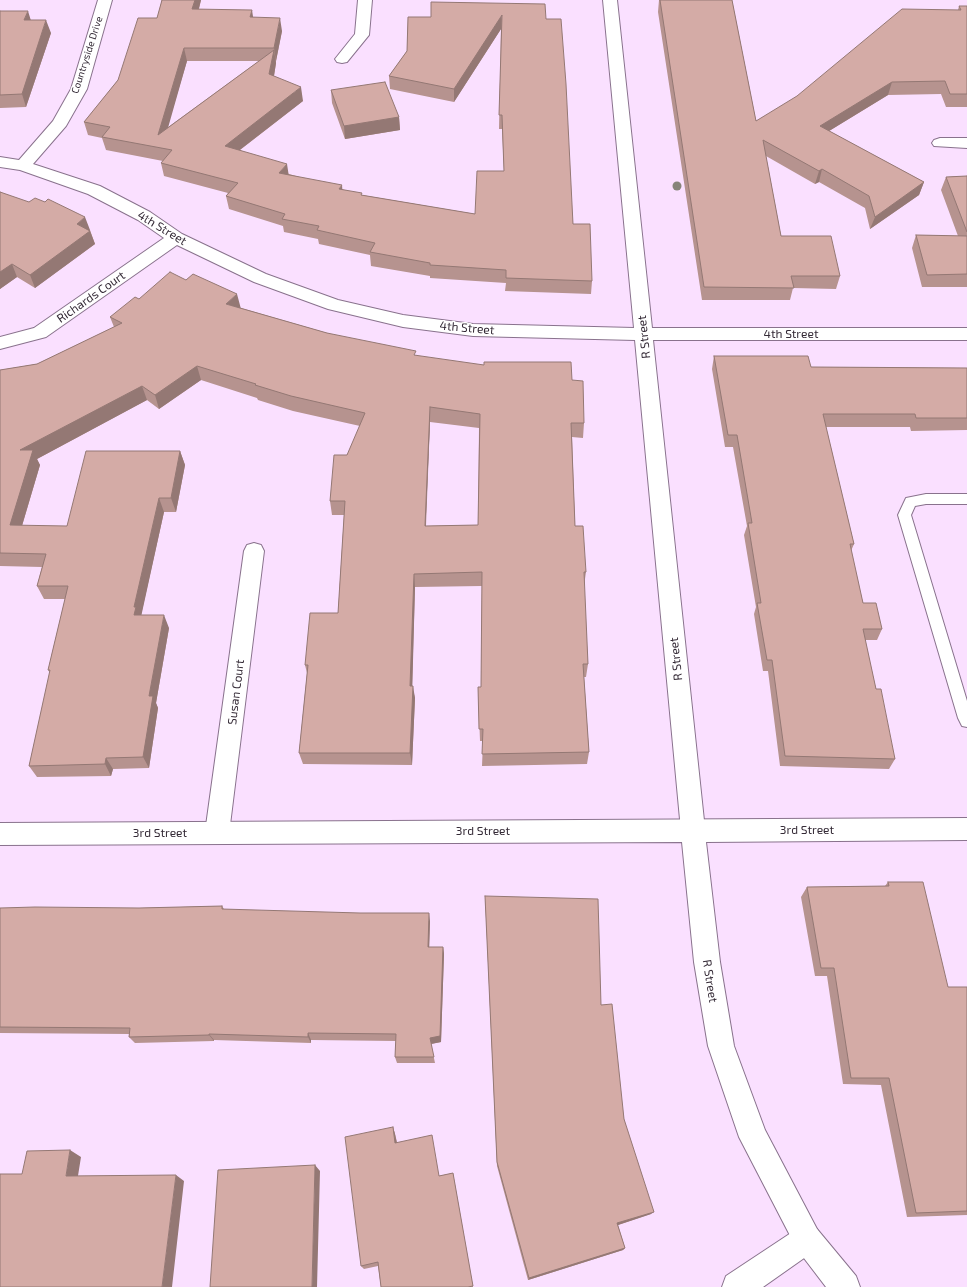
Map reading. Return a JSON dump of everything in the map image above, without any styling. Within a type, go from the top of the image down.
[{"type":"street","name":"Countryside Drive","points":[[23,166],[60,123],[79,89],[105,0]]},
{"type":"street","points":[[342,59],[362,35],[365,0]]},
{"type":"street","name":"R Street","points":[[610,0],[707,962],[721,1046],[754,1137],[807,1239],[845,1287]]},
{"type":"street","points":[[940,143],[967,143]]},
{"type":"street","name":"4th Street","points":[[0,162],[23,166],[94,190],[144,216],[176,238],[260,278],[334,305],[403,321],[472,330],[644,334],[967,334]]},
{"type":"street","name":"Richards Court","points":[[0,343],[40,333],[176,238]]},
{"type":"street","name":"Susan Court","points":[[217,833],[254,551]]},
{"type":"street","name":"3rd Street","points":[[0,834],[967,829]]},
{"type":"street","points":[[737,1287],[807,1239]]},
{"type":"lane","points":[[967,499],[926,499],[911,502],[904,516],[967,721]]},
{"type":"building","points":[[162,0],[195,0],[192,9],[252,10],[250,17],[280,18],[274,48],[184,48],[158,135],[274,50],[269,74],[301,87],[225,146],[287,164],[279,173],[342,185],[339,189],[362,193],[361,195],[475,214],[477,171],[504,171],[502,115],[499,115],[502,15],[454,89],[389,76],[407,51],[408,17],[431,17],[431,2],[545,4],[546,19],[561,19],[573,224],[590,224],[592,281],[506,278],[506,270],[430,265],[430,263],[370,252],[375,243],[317,230],[319,226],[282,219],[285,214],[226,196],[238,183],[161,163],[172,150],[102,137],[110,127],[84,122],[118,80],[138,18],[157,18]]},
{"type":"building","points":[[660,0],[732,0],[756,121],[797,96],[902,9],[961,10],[959,6],[967,6],[967,94],[950,94],[945,81],[892,82],[820,126],[924,182],[875,217],[869,196],[822,169],[819,171],[763,140],[781,236],[831,236],[840,276],[791,276],[794,288],[704,287]]},
{"type":"building","points":[[0,11],[28,11],[24,20],[46,20],[22,94],[0,95]]},
{"type":"building","points":[[385,82],[399,117],[344,126],[331,90]]},
{"type":"building","points":[[967,176],[967,232],[946,177]]},
{"type":"building","points":[[0,192],[29,202],[35,198],[45,202],[48,199],[85,217],[77,224],[90,231],[30,275],[12,264],[0,272]]},
{"type":"building","points":[[916,235],[967,236],[967,274],[927,275]]},
{"type":"building","points":[[170,272],[186,280],[193,274],[237,294],[226,304],[327,333],[416,351],[414,355],[484,365],[484,362],[571,362],[572,380],[583,381],[584,423],[571,423],[575,526],[583,526],[586,572],[584,572],[588,664],[583,664],[589,752],[482,754],[483,729],[479,729],[478,687],[481,687],[482,572],[414,574],[410,686],[413,686],[410,753],[299,753],[308,665],[305,665],[310,613],[338,613],[345,501],[330,501],[334,455],[347,455],[365,413],[291,396],[197,366],[155,395],[142,386],[20,450],[33,450],[10,525],[67,526],[86,451],[180,451],[171,498],[159,498],[134,607],[136,607],[134,615],[164,615],[149,696],[153,696],[143,757],[106,758],[105,764],[29,766],[50,670],[48,670],[68,586],[37,586],[46,554],[0,553],[0,370],[37,364],[122,323],[110,317],[135,297],[139,299]],"holes":[[[430,407],[480,414],[478,525],[425,526]]]},
{"type":"building","points":[[714,356],[808,356],[811,367],[967,368],[967,418],[916,418],[915,414],[823,414],[854,544],[850,544],[863,603],[876,603],[882,629],[863,629],[876,689],[881,689],[895,759],[785,756],[772,660],[767,660],[757,603],[761,603],[748,523],[752,523],[737,435],[728,435]]},
{"type":"building","points":[[888,882],[923,882],[948,987],[967,987],[967,1211],[916,1213],[889,1078],[851,1078],[834,968],[821,968],[807,887],[889,886]]},
{"type":"building","points":[[485,896],[598,899],[601,1005],[612,1004],[624,1119],[654,1212],[617,1223],[625,1248],[529,1278],[497,1162]]},
{"type":"building","points":[[222,906],[222,909],[360,913],[429,913],[428,947],[443,947],[440,1036],[430,1038],[434,1057],[395,1057],[396,1034],[308,1033],[308,1037],[209,1034],[129,1037],[130,1028],[0,1027],[0,908],[139,908]]},
{"type":"building","points":[[393,1127],[395,1143],[432,1135],[439,1176],[453,1173],[473,1286],[381,1287],[378,1262],[361,1266],[345,1137]]},
{"type":"building","points":[[70,1150],[66,1176],[176,1175],[162,1287],[0,1287],[0,1174],[22,1174],[27,1151]]},
{"type":"building","points":[[315,1165],[312,1287],[210,1287],[218,1170]]}]
